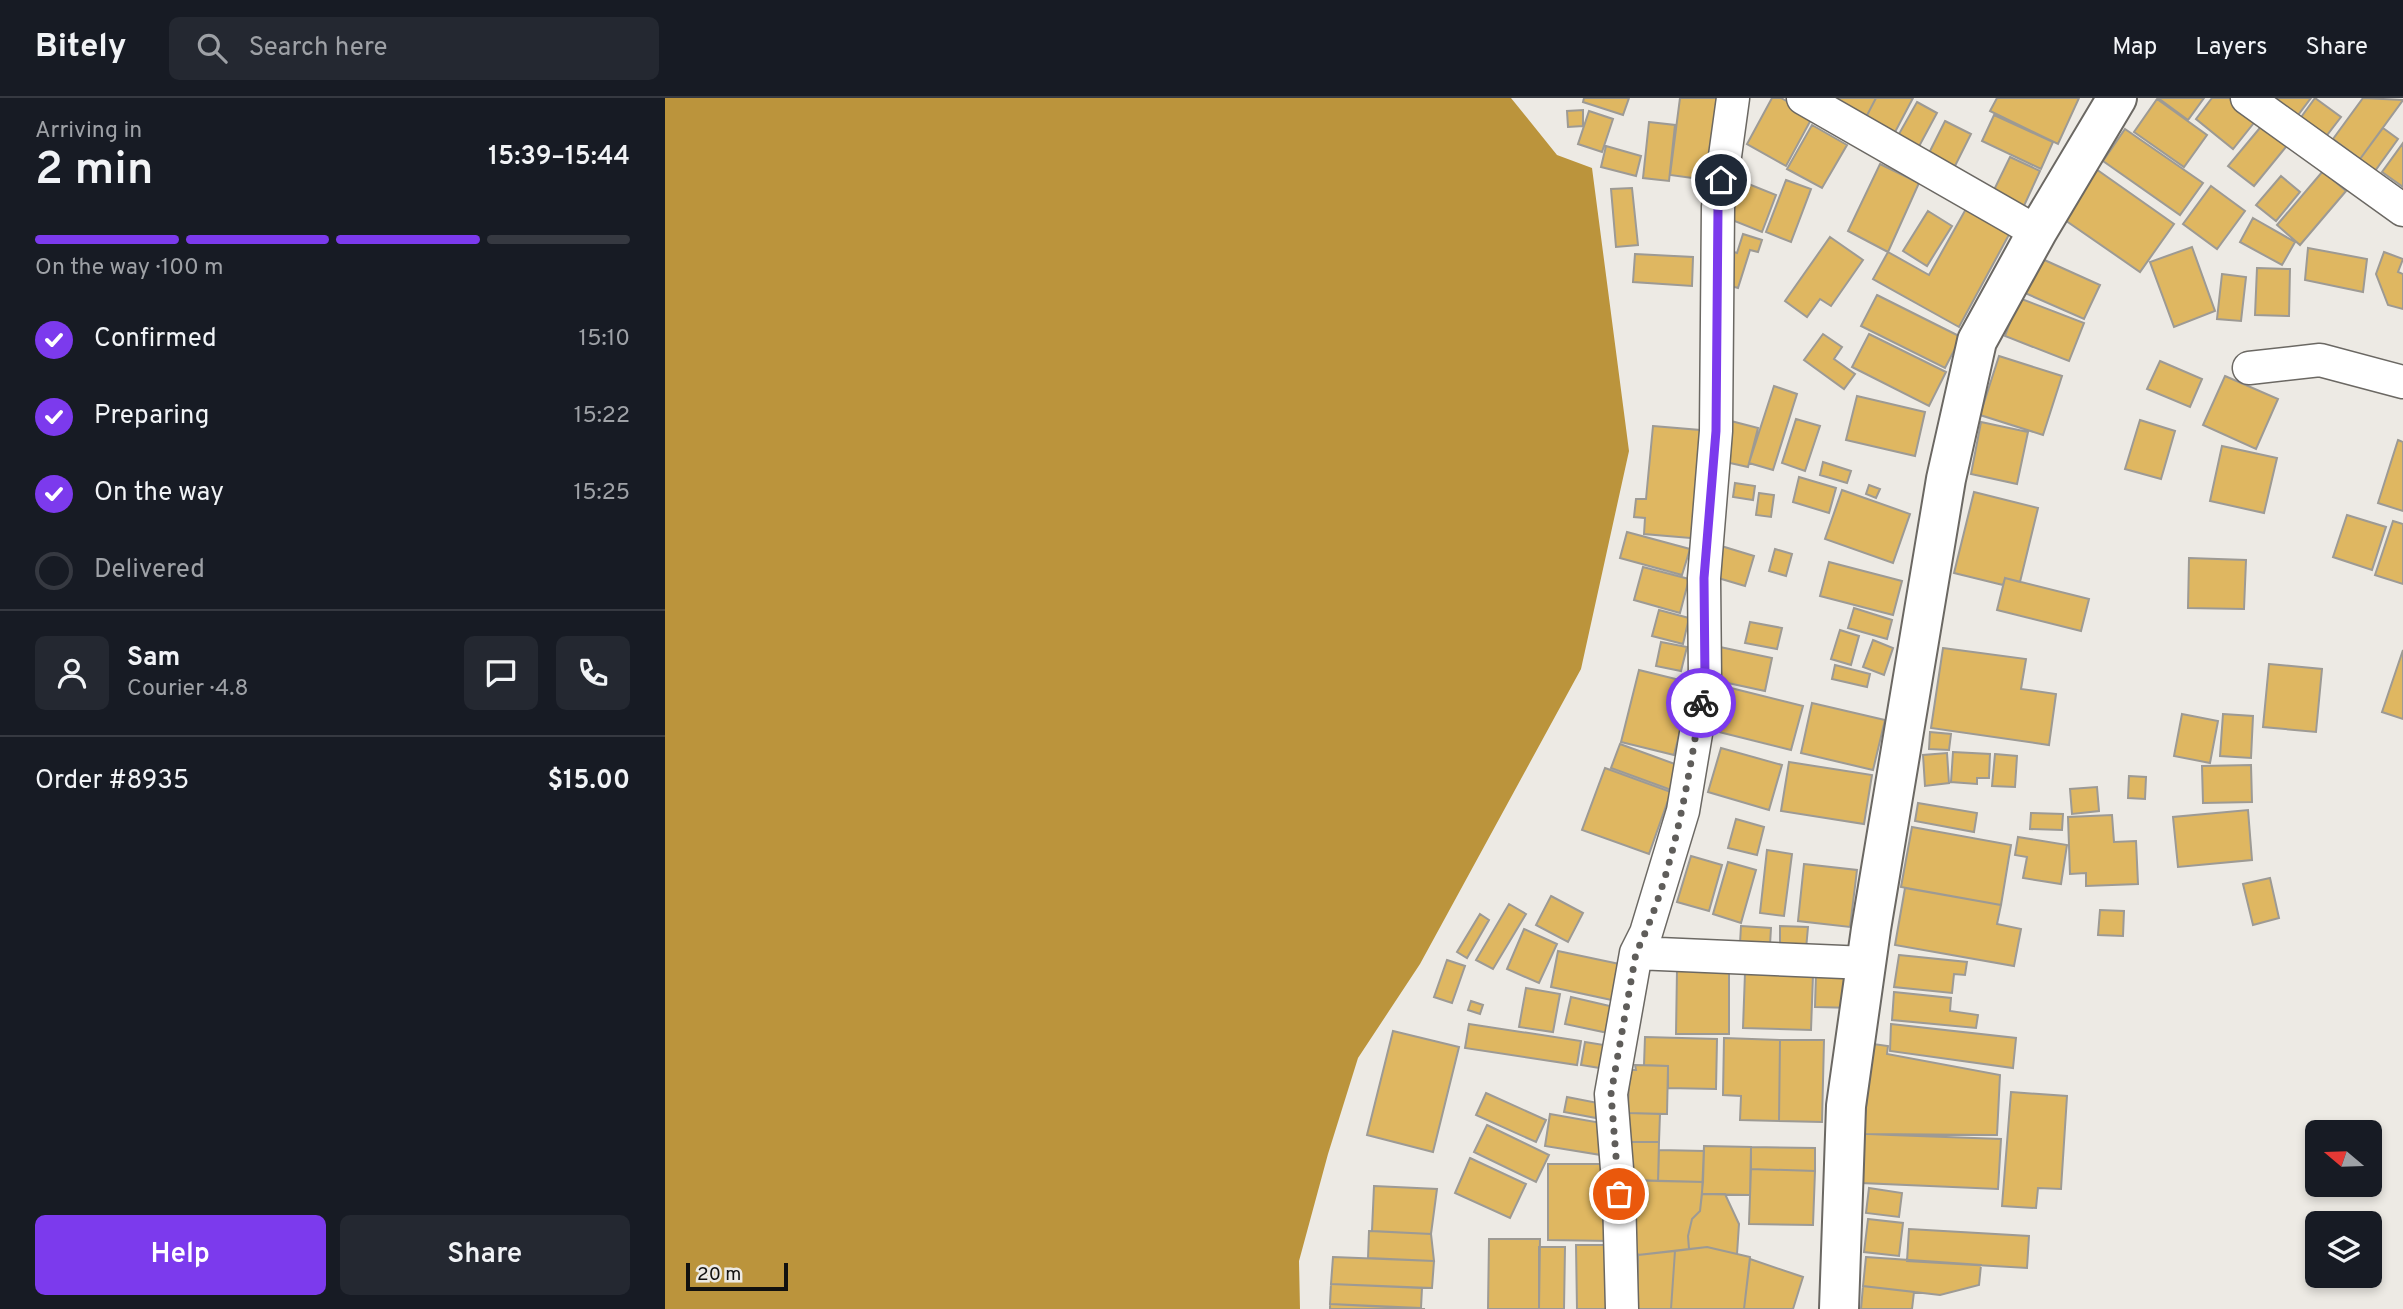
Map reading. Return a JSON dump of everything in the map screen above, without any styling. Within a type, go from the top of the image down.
[{"type":"main road","points":[[1839,1309],[1846,1107],[1946,479],[1977,341],[2037,232],[2117,98]]},
{"type":"street","points":[[1622,1309],[1619,1194],[1611,1094],[1636,953],[1646,933],[1683,811],[1705,680],[1704,578],[1716,431],[1718,207],[1733,98]]},
{"type":"street","points":[[1803,98],[2037,232]]},
{"type":"street","points":[[2247,98],[2403,210]]},
{"type":"street","points":[[2249,368],[2320,360],[2403,382]]},
{"type":"street","points":[[1636,953],[1867,963]]},
{"type":"shaded area","points":[[665,98],[1511,98],[1557,155],[1592,168],[1629,451],[1581,669],[1420,964],[1358,1058],[1299,1261],[1300,1309],[665,1309]]},
{"type":"building","points":[[1584,98],[1629,98],[1623,115],[1583,102]]},
{"type":"building","points":[[1680,98],[1725,98],[1715,181],[1670,175]]},
{"type":"building","points":[[1772,98],[1781,98],[1813,116],[1786,166],[1747,144]]},
{"type":"building","points":[[1838,98],[1876,98],[1864,121],[1834,105]]},
{"type":"building","points":[[1876,98],[1913,98],[1893,136],[1864,121]]},
{"type":"building","points":[[1997,98],[2079,98],[2058,144],[1990,111]]},
{"type":"building","points":[[2158,98],[2204,98],[2188,120]]},
{"type":"building","points":[[2212,98],[2242,98],[2261,114],[2233,149],[2196,119]]},
{"type":"building","points":[[2267,98],[2311,98],[2295,119]]},
{"type":"building","points":[[2315,98],[2341,117],[2324,139],[2299,120]]},
{"type":"building","points":[[2363,98],[2403,100],[2360,159],[2333,139]]},
{"type":"building","points":[[2157,99],[2207,135],[2184,167],[2134,132]]},
{"type":"building","points":[[1917,102],[1937,113],[1916,152],[1895,141]]},
{"type":"building","points":[[1583,110],[1583,126],[1568,127],[1567,111]]},
{"type":"building","points":[[1589,111],[1613,119],[1602,152],[1578,144]]},
{"type":"building","points":[[1994,115],[2053,142],[2041,169],[1982,141]]},
{"type":"building","points":[[2269,117],[2294,137],[2254,186],[2228,166]]},
{"type":"building","points":[[1945,121],[1971,134],[1952,172],[1926,159]]},
{"type":"building","points":[[1649,122],[1675,125],[1669,181],[1643,178]]},
{"type":"building","points":[[1812,125],[1847,145],[1822,188],[1787,169]]},
{"type":"building","points":[[2383,128],[2398,139],[2375,171],[2360,159]]},
{"type":"building","points":[[2125,129],[2203,183],[2180,215],[2103,161]]},
{"type":"building","points":[[2403,143],[2403,187],[2382,172]]},
{"type":"building","points":[[1606,146],[1641,156],[1636,176],[1601,167]]},
{"type":"building","points":[[2010,157],[2040,171],[2023,208],[1992,194]]},
{"type":"building","points":[[1880,164],[1919,183],[1888,252],[1848,231]]},
{"type":"building","points":[[2096,169],[2174,224],[2140,272],[2062,218]]},
{"type":"building","points":[[2323,171],[2346,191],[2300,245],[2277,225]]},
{"type":"building","points":[[2281,176],[2300,192],[2276,221],[2256,205]]},
{"type":"building","points":[[1786,180],[1811,189],[1791,242],[1766,232]]},
{"type":"building","points":[[1741,181],[1776,195],[1762,232],[1727,218]]},
{"type":"building","points":[[2211,186],[2245,211],[2217,249],[2183,224]]},
{"type":"building","points":[[1632,188],[1638,245],[1616,247],[1611,189]]},
{"type":"building","points":[[1967,207],[2011,231],[1959,327],[1873,279],[1888,252],[1929,275]]},
{"type":"building","points":[[1928,211],[1952,226],[1927,266],[1903,251]]},
{"type":"building","points":[[2253,218],[2295,242],[2282,265],[2240,242]]},
{"type":"building","points":[[1743,234],[1762,240],[1758,252],[1750,250],[1738,288],[1721,283],[1731,251],[1737,253]]},
{"type":"building","points":[[1830,237],[1863,260],[1831,306],[1820,299],[1807,317],[1785,301]]},
{"type":"building","points":[[2192,247],[2215,311],[2174,327],[2150,262]]},
{"type":"building","points":[[2308,248],[2367,259],[2363,292],[2305,280]]},
{"type":"building","points":[[2384,252],[2403,259],[2398,272],[2403,274],[2403,309],[2388,305],[2376,274]]},
{"type":"building","points":[[1635,254],[1693,257],[1692,286],[1633,282]]},
{"type":"building","points":[[2040,258],[2100,285],[2084,319],[2025,293]]},
{"type":"building","points":[[2257,268],[2290,269],[2289,316],[2255,315]]},
{"type":"building","points":[[2222,274],[2246,277],[2241,321],[2217,319]]},
{"type":"building","points":[[1877,295],[1961,337],[1945,368],[1861,326]]},
{"type":"building","points":[[2019,298],[2084,323],[2069,361],[2005,336]]},
{"type":"building","points":[[1823,334],[1842,347],[1834,359],[1855,374],[1844,389],[1804,360]]},
{"type":"building","points":[[1869,334],[1946,372],[1929,406],[1852,367]]},
{"type":"building","points":[[1999,356],[2062,376],[2043,435],[1980,415]]},
{"type":"building","points":[[2160,361],[2202,379],[2190,407],[2147,389]]},
{"type":"building","points":[[2225,376],[2278,399],[2256,449],[2203,425]]},
{"type":"building","points":[[1774,386],[1797,394],[1773,470],[1749,463]]},
{"type":"building","points":[[1857,396],[1925,412],[1915,456],[1846,440]]},
{"type":"building","points":[[1796,419],[1820,426],[1805,471],[1782,463]]},
{"type":"building","points":[[2140,420],[2175,431],[2161,479],[2125,469]]},
{"type":"building","points":[[1731,421],[1758,428],[1748,467],[1721,461]]},
{"type":"building","points":[[1981,422],[2028,432],[2017,484],[1971,474]]},
{"type":"building","points":[[1653,426],[1712,431],[1702,539],[1644,534],[1645,518],[1634,517],[1636,499],[1646,499]]},
{"type":"building","points":[[2398,440],[2403,442],[2403,511],[2378,503]]},
{"type":"building","points":[[2222,446],[2277,458],[2264,513],[2210,501]]},
{"type":"building","points":[[1823,462],[1851,471],[1847,483],[1820,475]]},
{"type":"building","points":[[1799,477],[1836,488],[1829,513],[1793,502]]},
{"type":"building","points":[[1735,483],[1755,486],[1753,500],[1733,497]]},
{"type":"building","points":[[1869,485],[1880,489],[1876,498],[1866,494]]},
{"type":"building","points":[[1842,490],[1910,514],[1893,563],[1825,539]]},
{"type":"building","points":[[1974,492],[2038,508],[2020,582],[2005,578],[2003,585],[1954,573]]},
{"type":"building","points":[[1759,493],[1774,495],[1771,517],[1756,515]]},
{"type":"building","points":[[2347,515],[2386,527],[2372,570],[2333,557]]},
{"type":"building","points":[[2393,521],[2403,524],[2403,584],[2375,575]]},
{"type":"building","points":[[1627,532],[1690,549],[1682,575],[1620,558]]},
{"type":"building","points":[[1718,545],[1754,556],[1745,586],[1708,575]]},
{"type":"building","points":[[1775,549],[1792,554],[1786,576],[1769,571]]},
{"type":"building","points":[[2189,558],[2246,560],[2244,609],[2188,608]]},
{"type":"building","points":[[1829,562],[1902,581],[1893,615],[1820,596]]},
{"type":"building","points":[[1643,567],[1689,579],[1680,613],[1634,600]]},
{"type":"building","points":[[2005,578],[2089,599],[2081,631],[1997,610]]},
{"type":"building","points":[[1854,608],[1892,620],[1887,639],[1848,628]]},
{"type":"building","points":[[1659,610],[1689,618],[1683,644],[1652,636]]},
{"type":"building","points":[[1750,622],[1782,628],[1777,649],[1745,643]]},
{"type":"building","points":[[1840,630],[1859,636],[1851,665],[1831,659]]},
{"type":"building","points":[[1873,640],[1893,648],[1884,675],[1863,667]]},
{"type":"building","points":[[1661,642],[1687,647],[1681,671],[1656,666]]},
{"type":"building","points":[[1720,647],[1772,658],[1765,691],[1714,680]]},
{"type":"building","points":[[1943,648],[2026,659],[2021,689],[2056,694],[2049,745],[1931,728]]},
{"type":"building","points":[[2403,650],[2403,719],[2382,712]]},
{"type":"building","points":[[2269,664],[2322,669],[2316,732],[2263,727]]},
{"type":"building","points":[[1835,665],[1870,674],[1867,687],[1832,679]]},
{"type":"building","points":[[1639,670],[1692,683],[1674,755],[1621,742]]},
{"type":"building","points":[[1719,685],[1803,706],[1791,750],[1707,729]]},
{"type":"building","points":[[1812,703],[1885,720],[1873,770],[1801,753]]},
{"type":"building","points":[[2182,714],[2218,721],[2210,763],[2174,756]]},
{"type":"building","points":[[2223,714],[2253,716],[2251,758],[2220,756]]},
{"type":"building","points":[[1930,732],[1951,734],[1949,750],[1929,749]]},
{"type":"building","points":[[1620,744],[1683,767],[1674,791],[1611,768]]},
{"type":"building","points":[[1721,748],[1782,765],[1769,810],[1708,792]]},
{"type":"building","points":[[1953,752],[1990,754],[1989,778],[1977,778],[1977,784],[1951,782]]},
{"type":"building","points":[[1947,753],[1949,783],[1925,786],[1923,755]]},
{"type":"building","points":[[1995,754],[2017,756],[2015,787],[1992,786]]},
{"type":"building","points":[[1789,762],[1872,775],[1864,824],[1781,811]]},
{"type":"building","points":[[2251,765],[2252,802],[2203,803],[2202,766]]},
{"type":"building","points":[[1605,768],[1671,792],[1649,854],[1582,830]]},
{"type":"building","points":[[2129,776],[2146,777],[2145,799],[2128,798]]},
{"type":"building","points":[[2097,787],[2099,811],[2072,814],[2070,789]]},
{"type":"building","points":[[1918,803],[1977,813],[1974,832],[1915,821]]},
{"type":"building","points":[[2248,810],[2252,860],[2178,867],[2173,817]]},
{"type":"building","points":[[2031,813],[2063,814],[2062,830],[2030,829]]},
{"type":"building","points":[[2112,815],[2114,842],[2136,841],[2138,884],[2086,886],[2086,873],[2070,874],[2068,817]]},
{"type":"building","points":[[1736,819],[1764,827],[1757,855],[1728,848]]},
{"type":"building","points":[[1912,827],[2011,845],[2001,905],[1901,887]]},
{"type":"building","points":[[2018,837],[2067,845],[2061,884],[2023,878],[2027,857],[2015,855]]},
{"type":"building","points":[[1767,850],[1792,854],[1784,916],[1760,913]]},
{"type":"building","points":[[1691,856],[1722,865],[1709,911],[1677,902]]},
{"type":"building","points":[[1728,862],[1756,870],[1741,923],[1713,914]]},
{"type":"building","points":[[1804,864],[1857,870],[1850,927],[1798,921]]},
{"type":"building","points":[[2270,878],[2279,918],[2253,925],[2243,884]]},
{"type":"building","points":[[1905,888],[2001,905],[1997,924],[2021,929],[2014,966],[1895,945]]},
{"type":"building","points":[[1551,896],[1583,913],[1568,942],[1536,925]]},
{"type":"building","points":[[1509,904],[1526,914],[1493,969],[1476,960]]},
{"type":"building","points":[[2100,910],[2124,911],[2123,936],[2098,935]]},
{"type":"building","points":[[1480,914],[1489,920],[1467,958],[1457,952]]},
{"type":"building","points":[[1741,926],[1771,928],[1770,945],[1740,943]]},
{"type":"building","points":[[1780,926],[1808,927],[1806,949],[1780,949]]},
{"type":"building","points":[[1524,929],[1557,944],[1539,983],[1507,969]]},
{"type":"building","points":[[1558,951],[1629,966],[1621,1002],[1551,987]]},
{"type":"building","points":[[1899,955],[1967,962],[1965,975],[1954,974],[1952,993],[1894,987]]},
{"type":"building","points":[[1447,960],[1465,966],[1452,1003],[1434,997]]},
{"type":"building","points":[[1677,970],[1729,970],[1729,1034],[1676,1034]]},
{"type":"building","points":[[1745,973],[1813,975],[1811,1030],[1743,1028]]},
{"type":"building","points":[[1816,973],[1856,974],[1855,1008],[1815,1007]]},
{"type":"building","points":[[1526,988],[1560,994],[1553,1032],[1519,1027]]},
{"type":"building","points":[[1894,992],[1951,998],[1950,1011],[1978,1015],[1976,1028],[1892,1020]]},
{"type":"building","points":[[1571,997],[1614,1007],[1608,1033],[1565,1024]]},
{"type":"building","points":[[1471,1001],[1483,1005],[1480,1014],[1468,1010]]},
{"type":"building","points":[[1469,1024],[1581,1041],[1577,1065],[1465,1048]]},
{"type":"building","points":[[1891,1024],[2016,1038],[2013,1068],[1890,1051]]},
{"type":"building","points":[[1393,1031],[1459,1047],[1433,1152],[1367,1135]]},
{"type":"building","points":[[1645,1037],[1717,1039],[1716,1089],[1668,1088],[1668,1066],[1644,1065]]},
{"type":"building","points":[[1724,1038],[1780,1040],[1779,1121],[1740,1120],[1741,1096],[1723,1095]]},
{"type":"building","points":[[1780,1040],[1824,1040],[1822,1122],[1779,1121]]},
{"type":"building","points":[[1585,1042],[1604,1045],[1600,1068],[1581,1065]]},
{"type":"building","points":[[1873,1044],[1888,1046],[1887,1054],[2000,1075],[1997,1135],[1863,1134]]},
{"type":"building","points":[[1635,1065],[1668,1066],[1667,1114],[1628,1113],[1629,1070],[1636,1070]]},
{"type":"building","points":[[2011,1092],[2067,1096],[2061,1189],[2038,1188],[2036,1208],[2002,1206]]},
{"type":"building","points":[[1486,1093],[1546,1120],[1536,1142],[1476,1115]]},
{"type":"building","points":[[1567,1097],[1598,1103],[1596,1118],[1564,1112]]},
{"type":"building","points":[[1628,1113],[1660,1114],[1659,1142],[1628,1142]]},
{"type":"building","points":[[1550,1114],[1607,1124],[1601,1155],[1545,1146]]},
{"type":"building","points":[[1487,1125],[1549,1155],[1536,1182],[1474,1152]]},
{"type":"building","points":[[1863,1134],[2001,1139],[1998,1189],[1861,1183]]},
{"type":"building","points":[[1628,1142],[1659,1142],[1658,1181],[1626,1180]]},
{"type":"building","points":[[1704,1146],[1751,1147],[1750,1195],[1702,1194]]},
{"type":"building","points":[[1751,1147],[1815,1148],[1815,1171],[1751,1169]]},
{"type":"building","points":[[1659,1150],[1704,1151],[1703,1182],[1658,1181]]},
{"type":"building","points":[[1470,1158],[1526,1184],[1510,1218],[1455,1193]]},
{"type":"building","points":[[1548,1164],[1613,1164],[1612,1241],[1548,1240]]},
{"type":"building","points":[[1751,1169],[1815,1171],[1813,1225],[1749,1224]]},
{"type":"building","points":[[1632,1180],[1703,1182],[1700,1211],[1692,1219],[1688,1236],[1689,1249],[1638,1255],[1630,1237]]},
{"type":"building","points":[[1374,1186],[1437,1189],[1431,1234],[1372,1231]]},
{"type":"building","points":[[1869,1188],[1902,1193],[1899,1217],[1866,1213]]},
{"type":"building","points":[[1702,1194],[1725,1194],[1739,1224],[1737,1254],[1707,1247],[1689,1249],[1688,1236],[1692,1219],[1700,1211]]},
{"type":"building","points":[[1868,1219],[1903,1223],[1899,1256],[1864,1252]]},
{"type":"building","points":[[1909,1229],[2029,1236],[2027,1268],[1907,1261]]},
{"type":"building","points":[[1369,1231],[1431,1234],[1434,1261],[1368,1258]]},
{"type":"building","points":[[1489,1239],[1540,1239],[1539,1309],[1488,1309]]},
{"type":"building","points":[[1576,1245],[1607,1245],[1607,1309],[1577,1309]]},
{"type":"building","points":[[1539,1247],[1565,1247],[1564,1309],[1539,1309]]},
{"type":"building","points":[[1707,1247],[1750,1257],[1744,1309],[1671,1309],[1675,1251]]},
{"type":"building","points":[[1675,1251],[1671,1309],[1637,1309],[1638,1255]]},
{"type":"building","points":[[1333,1257],[1434,1261],[1432,1288],[1331,1284]]},
{"type":"building","points":[[1866,1257],[1981,1265],[1979,1285],[1940,1295],[1863,1286]]},
{"type":"building","points":[[1750,1259],[1803,1277],[1793,1309],[1744,1309]]},
{"type":"building","points":[[1331,1284],[1422,1288],[1421,1308],[1330,1304]]},
{"type":"building","points":[[1863,1286],[1914,1292],[1912,1309],[1861,1309]]},
{"type":"building","points":[[1330,1304],[1425,1309],[1330,1309]]},
{"type":"way so far","points":[[1619,1194],[1611,1094],[1636,953],[1646,933],[1683,811],[1701,703]]},
{"type":"route","points":[[1701,703],[1705,680],[1704,578],[1716,431],[1718,207],[1721,180]]}]
